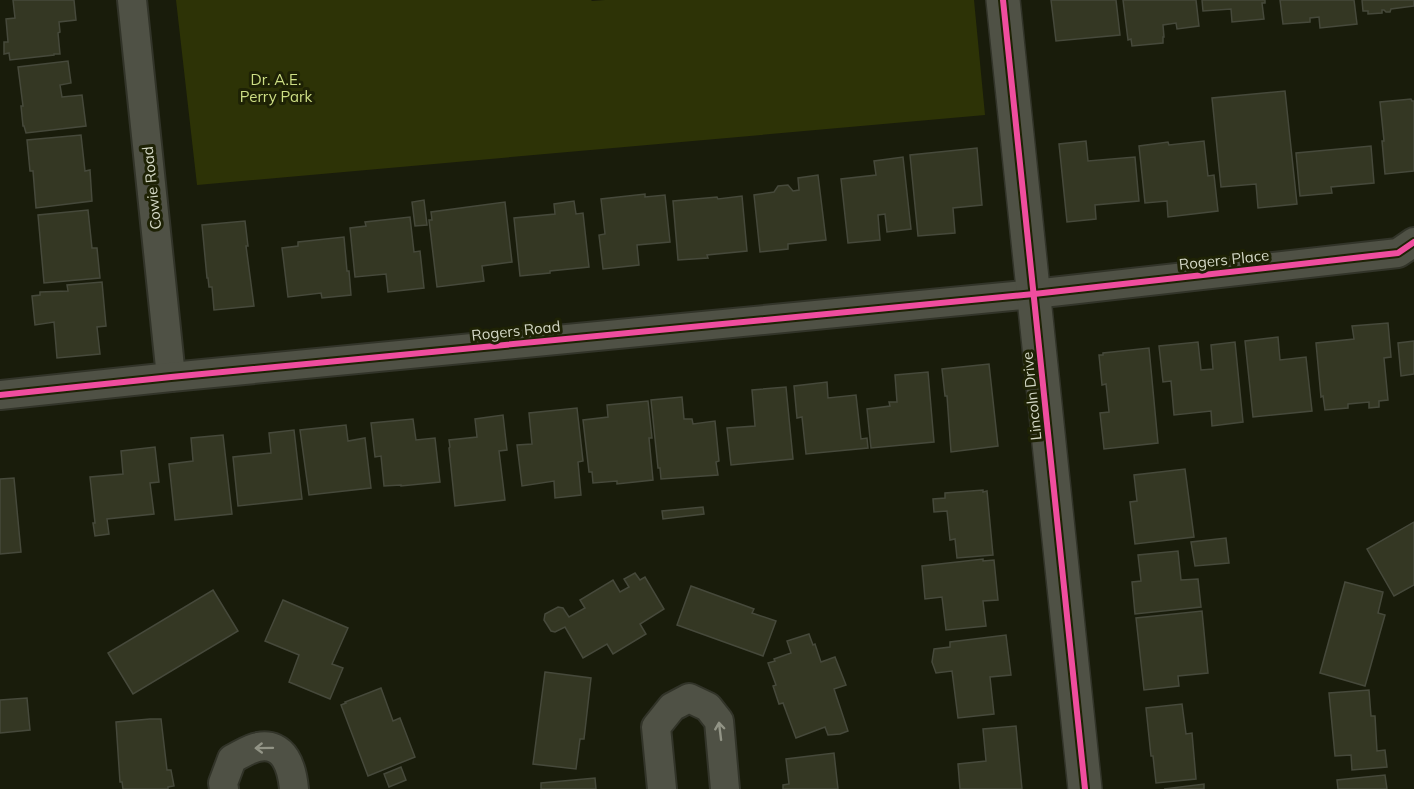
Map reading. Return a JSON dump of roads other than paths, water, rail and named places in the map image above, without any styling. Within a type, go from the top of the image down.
[{"type":"street","name":"Cowie Road","points":[[132,0],[171,377]]},
{"type":"street","name":"Lincoln Drive","points":[[1003,0],[1085,789]]},
{"type":"street","name":"Rogers Place","points":[[1034,294],[1409,252]]},
{"type":"street","name":"Rogers Road","points":[[0,395],[1034,294]]},
{"type":"street","points":[[662,789],[656,727],[672,707],[689,698],[708,708],[719,721],[725,789]]},
{"type":"street","points":[[224,789],[223,783],[232,759],[258,747],[274,747],[286,757],[294,789]]},
{"type":"park label","name":"Dr. A.E. Perry Park","points":[[276,88]]}]
